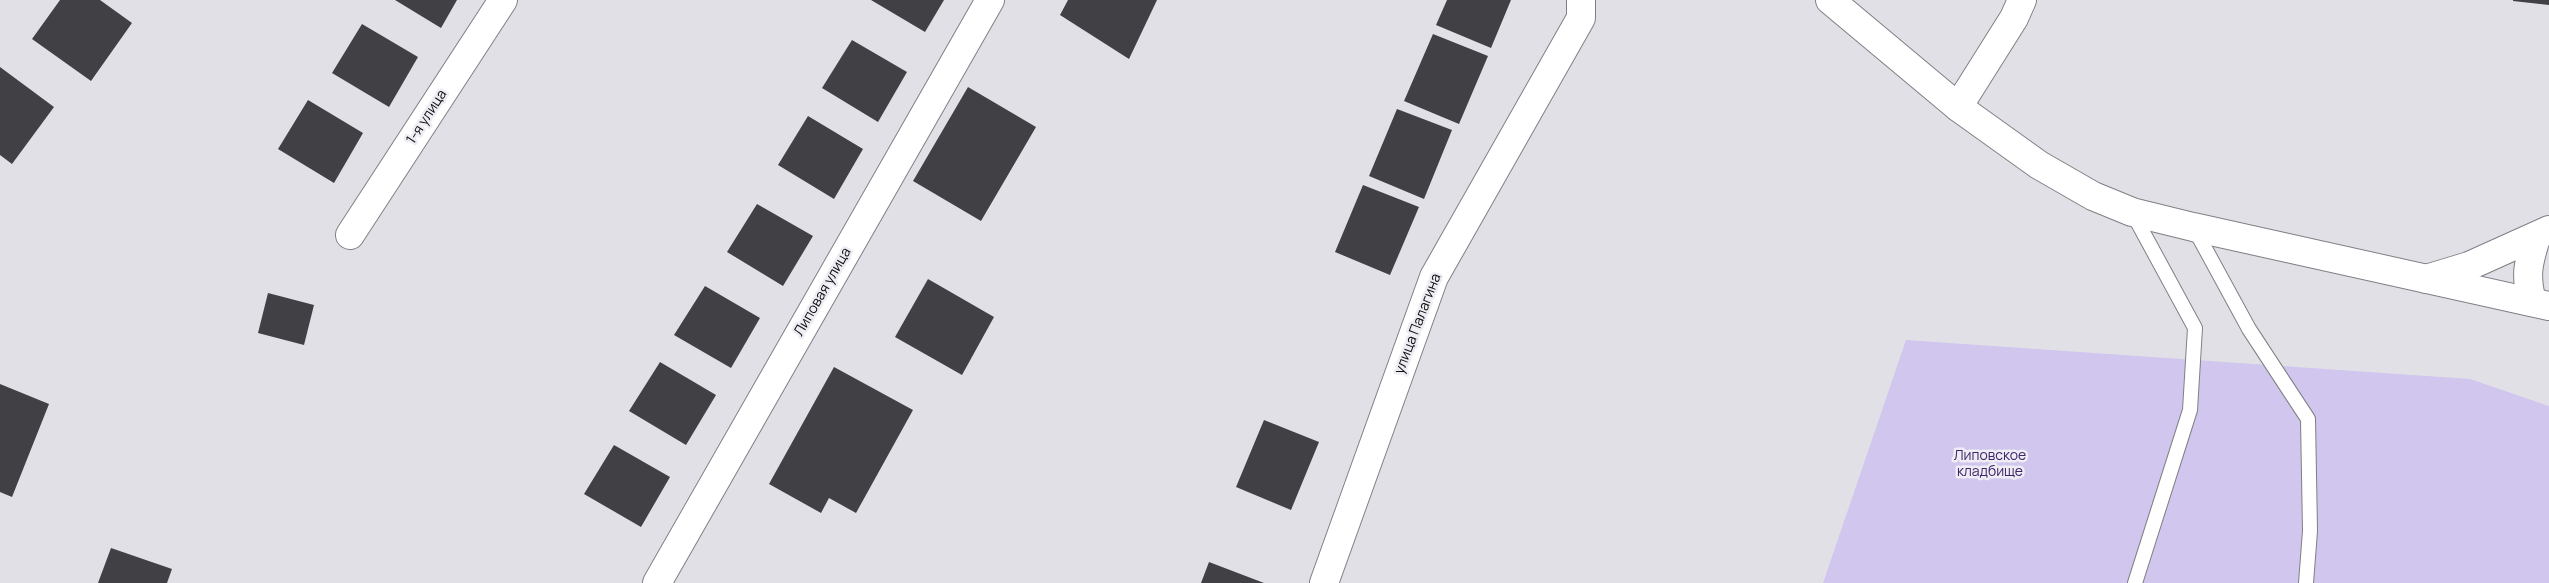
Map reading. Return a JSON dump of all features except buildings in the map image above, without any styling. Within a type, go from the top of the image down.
[{"type":"street","name":"1-я улица","points":[[350,235],[503,0]]},
{"type":"street","name":"Липовая улица","points":[[657,583],[990,0]]},
{"type":"street","name":"улица Палагина","points":[[1324,583],[1434,277],[1581,18],[1582,0]]},
{"type":"street","points":[[1830,0],[1958,106],[2039,165],[2093,196],[2132,212],[2194,227],[2540,304]]},
{"type":"street","points":[[1958,106],[2001,39],[2022,0]]},
{"type":"street","points":[[2426,280],[2469,266],[2542,234]]},
{"type":"street","points":[[2540,304],[2526,280],[2527,265],[2542,234]]},
{"type":"lane","points":[[2132,212],[2195,328],[2190,410],[2135,583]]},
{"type":"lane","points":[[2194,227],[2249,329],[2308,419],[2310,531],[2306,583]]},
{"type":"green space","name":"Липовское кладбище","points":[[1906,340],[2470,379],[2549,406],[2549,583],[1823,583]]}]
